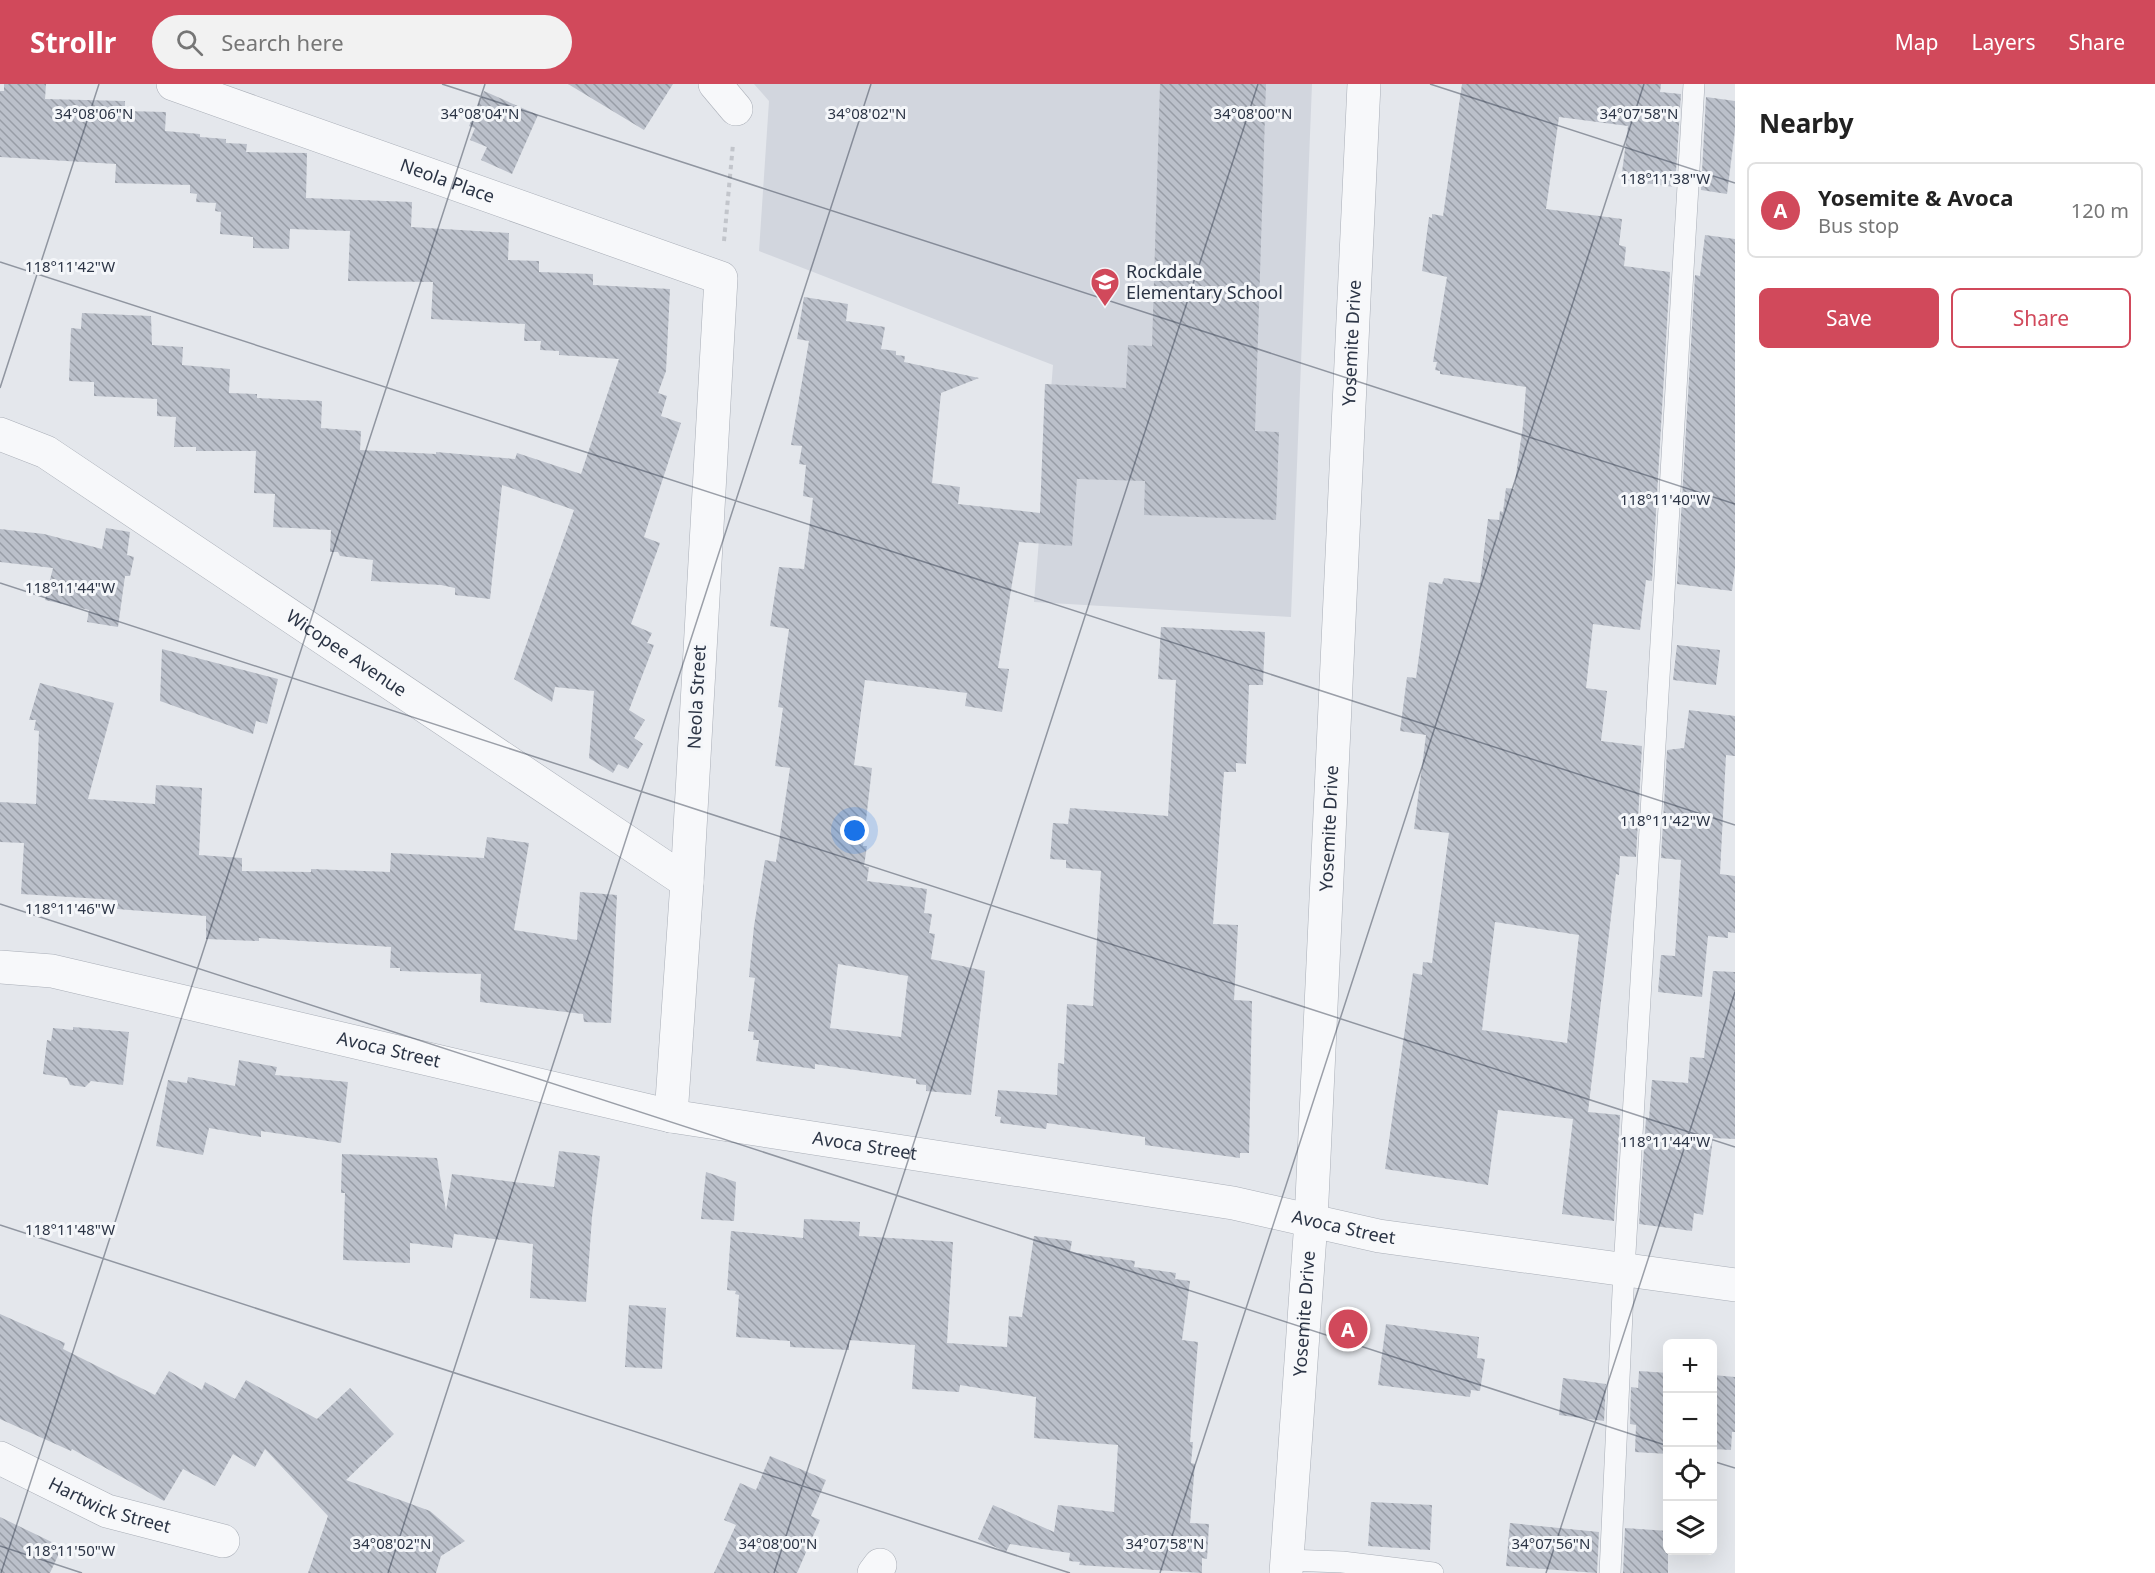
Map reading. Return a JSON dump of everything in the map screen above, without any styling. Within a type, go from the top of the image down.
[{"type":"street","name":"Neola Place","points":[[173,84],[721,278]]},
{"type":"street","points":[[715,84],[736,109]]},
{"type":"street","name":"Yosemite Drive","points":[[1286,1567],[1311,1221],[1364,84]]},
{"type":"street","name":"Neola Street","points":[[671,1116],[687,882],[721,278]]},
{"type":"street","name":"Wicopee Avenue","points":[[0,434],[46,452],[687,882]]},
{"type":"street","name":"Avoca Street","points":[[0,967],[52,971],[671,1116],[1221,1202],[1379,1236],[1735,1285]]},
{"type":"street","name":"Hartwick Street","points":[[0,1458],[107,1511],[223,1541]]},
{"type":"lane","points":[[1610,1573],[1624,1270],[1694,84]]},
{"type":"lane","points":[[1286,1567],[1342,1562],[1433,1573]]},
{"type":"path","points":[[721,278],[736,109]]},
{"type":"shaded area","name":"Rockdale Elementary School","points":[[754,84],[1312,84],[1291,617],[1034,602],[1053,365],[759,251],[769,101]]},
{"type":"building","points":[[4,84],[46,84],[45,99],[125,101],[125,111],[166,112],[165,131],[200,134],[200,137],[226,139],[226,143],[247,144],[246,152],[307,153],[306,198],[412,202],[411,227],[509,233],[508,260],[539,261],[539,272],[593,274],[593,285],[670,289],[666,371],[658,393],[667,396],[661,416],[681,423],[644,537],[660,543],[631,624],[652,633],[647,643],[654,645],[629,710],[645,720],[634,738],[643,744],[628,769],[618,764],[613,773],[589,758],[594,691],[555,687],[552,702],[514,679],[574,510],[502,485],[490,599],[455,595],[455,588],[441,585],[371,581],[373,560],[340,556],[338,552],[330,552],[331,530],[273,527],[275,494],[254,493],[256,451],[196,451],[196,447],[174,447],[176,417],[157,416],[157,399],[94,396],[94,382],[69,381],[71,328],[81,329],[82,313],[151,316],[152,345],[183,347],[182,365],[230,369],[229,393],[257,394],[257,398],[322,401],[321,428],[361,431],[360,450],[436,454],[436,452],[515,459],[517,453],[581,474],[619,359],[559,355],[559,351],[540,350],[541,341],[524,341],[525,324],[431,319],[433,282],[348,281],[350,231],[290,229],[289,249],[253,248],[253,237],[220,234],[221,212],[215,211],[216,203],[196,202],[197,194],[190,193],[190,185],[115,183],[116,164],[0,157],[0,91],[4,91]]},
{"type":"building","points":[[568,84],[673,84],[644,130]]},
{"type":"building","points":[[1160,84],[1266,84],[1255,431],[1279,432],[1276,520],[1144,515],[1145,481],[1077,479],[1072,546],[1019,542],[998,668],[1009,669],[1002,712],[965,706],[967,693],[865,680],[854,765],[872,768],[863,846],[867,846],[864,866],[869,867],[867,881],[927,889],[924,913],[932,914],[929,933],[935,934],[931,959],[985,971],[971,1095],[926,1091],[926,1085],[916,1084],[916,1079],[815,1064],[815,1069],[756,1061],[759,1040],[753,1040],[754,1032],[748,1031],[755,978],[749,977],[754,926],[765,860],[776,862],[790,768],[775,766],[783,708],[778,707],[789,629],[770,626],[779,567],[804,569],[813,498],[803,496],[806,465],[799,464],[802,446],[791,445],[809,341],[797,339],[804,297],[848,304],[846,321],[885,327],[881,349],[896,351],[896,355],[905,356],[904,362],[979,378],[941,393],[932,483],[960,487],[958,504],[1040,513],[1045,384],[1126,388],[1128,345],[1152,346]],"holes":[[[838,964],[908,976],[901,1037],[830,1028]]]},
{"type":"building","points":[[1462,84],[1661,84],[1660,92],[1681,94],[1675,187],[1621,180],[1628,126],[1559,117],[1546,209],[1622,219],[1619,245],[1626,247],[1624,266],[1670,272],[1652,581],[1646,580],[1640,630],[1593,624],[1586,688],[1607,691],[1601,741],[1642,746],[1636,857],[1620,856],[1619,875],[1616,874],[1588,1112],[1620,1115],[1614,1221],[1562,1214],[1573,1119],[1498,1110],[1488,1185],[1385,1169],[1413,973],[1422,975],[1423,962],[1432,963],[1449,833],[1414,829],[1426,735],[1400,731],[1407,677],[1416,678],[1429,582],[1442,584],[1444,578],[1480,583],[1488,519],[1499,520],[1500,511],[1503,512],[1506,488],[1514,489],[1526,387],[1440,374],[1440,371],[1435,370],[1437,362],[1433,362],[1447,277],[1422,271],[1429,217],[1432,218],[1432,214],[1443,216]],"holes":[[[1495,922],[1579,935],[1567,1043],[1482,1030]]]},
{"type":"building","points":[[484,91],[538,115],[512,174],[481,160],[487,147],[470,140],[475,128],[469,126]]},
{"type":"building","points":[[1706,97],[1735,101],[1735,130],[1727,194],[1701,190]]},
{"type":"building","points":[[1705,235],[1735,239],[1735,568],[1732,591],[1677,584],[1695,275],[1700,276]]},
{"type":"building","points":[[106,528],[130,532],[127,555],[134,557],[130,576],[125,576],[118,627],[87,622],[89,610],[45,600],[53,568],[0,562],[0,529],[44,534],[102,549]]},
{"type":"building","points":[[1161,627],[1265,632],[1263,685],[1249,685],[1246,764],[1236,763],[1236,772],[1224,772],[1213,924],[1238,925],[1234,1000],[1252,1001],[1249,1153],[1240,1153],[1240,1158],[1145,1145],[1145,1137],[1047,1123],[1046,1129],[1000,1123],[1001,1117],[995,1116],[998,1090],[1057,1095],[1058,1063],[1064,1064],[1067,1004],[1093,1006],[1101,871],[1066,868],[1066,860],[1050,859],[1053,823],[1068,824],[1070,808],[1168,816],[1176,680],[1158,679]]},
{"type":"building","points":[[1677,645],[1720,650],[1716,685],[1673,680]]},
{"type":"building","points":[[162,649],[278,679],[267,724],[256,721],[253,734],[160,701]]},
{"type":"building","points":[[40,683],[114,703],[88,799],[155,804],[156,785],[202,788],[199,855],[242,858],[242,871],[311,872],[311,869],[390,872],[391,853],[484,858],[487,837],[529,843],[514,930],[577,940],[580,892],[617,895],[611,1023],[584,1022],[583,1014],[480,1002],[481,974],[400,971],[400,968],[390,968],[391,947],[259,938],[259,941],[206,939],[206,916],[117,909],[117,900],[21,894],[24,843],[0,842],[0,802],[36,804],[39,731],[34,730],[36,720],[29,720]]},
{"type":"building","points":[[1689,710],[1735,716],[1735,756],[1726,755],[1720,874],[1735,876],[1735,933],[1728,932],[1728,938],[1708,936],[1702,997],[1658,992],[1661,955],[1675,956],[1681,860],[1661,858],[1667,750],[1684,748]]},
{"type":"building","points":[[1713,971],[1735,972],[1735,1139],[1713,1138],[1703,1215],[1694,1213],[1692,1231],[1639,1224],[1646,1118],[1649,1119],[1652,1080],[1688,1083],[1690,1057],[1704,1058]]},
{"type":"building","points":[[73,1027],[129,1032],[123,1085],[91,1081],[85,1087],[70,1085],[67,1078],[43,1074],[47,1040],[51,1041],[53,1028],[73,1030]]},
{"type":"building","points":[[239,1060],[277,1067],[275,1075],[348,1082],[341,1143],[261,1131],[261,1137],[209,1128],[203,1155],[156,1146],[168,1080],[187,1083],[188,1077],[235,1086]]},
{"type":"building","points":[[559,1151],[600,1156],[592,1217],[586,1302],[530,1298],[533,1244],[454,1234],[452,1248],[410,1243],[410,1263],[343,1260],[345,1193],[341,1193],[342,1154],[437,1158],[446,1211],[452,1174],[554,1187]]},
{"type":"building","points":[[706,1172],[736,1182],[734,1221],[701,1219]]},
{"type":"building","points":[[804,1219],[860,1222],[859,1236],[953,1242],[947,1343],[1007,1347],[1009,1316],[1022,1317],[1034,1236],[1072,1241],[1070,1252],[1135,1261],[1134,1267],[1176,1273],[1175,1279],[1190,1281],[1182,1340],[1198,1342],[1190,1442],[1193,1442],[1191,1463],[1195,1464],[1190,1523],[1209,1524],[1207,1559],[1202,1558],[1202,1573],[1079,1565],[1080,1562],[1069,1561],[1070,1553],[1010,1544],[1006,1552],[978,1539],[993,1505],[1054,1532],[1058,1505],[1114,1512],[1118,1445],[1034,1438],[1036,1397],[960,1385],[959,1392],[912,1389],[915,1345],[849,1340],[849,1350],[790,1347],[790,1341],[736,1337],[739,1295],[735,1294],[736,1291],[727,1290],[731,1231],[803,1238]]},
{"type":"building","points":[[629,1305],[666,1308],[662,1369],[625,1367]]},
{"type":"building","points":[[0,1314],[65,1343],[63,1349],[155,1395],[169,1371],[202,1390],[205,1382],[235,1399],[246,1380],[317,1419],[350,1388],[394,1434],[346,1480],[430,1511],[465,1541],[441,1556],[436,1573],[308,1573],[328,1516],[265,1449],[255,1467],[233,1454],[215,1486],[183,1469],[164,1501],[72,1449],[71,1451],[0,1419]]},
{"type":"building","points":[[1386,1324],[1479,1337],[1477,1358],[1485,1359],[1480,1391],[1471,1390],[1470,1397],[1378,1385]]},
{"type":"building","points":[[1639,1371],[1663,1373],[1663,1454],[1635,1452],[1636,1425],[1630,1424],[1631,1387],[1638,1388]]},
{"type":"building","points":[[1717,1375],[1735,1377],[1735,1432],[1732,1432],[1731,1450],[1717,1449]]},
{"type":"building","points":[[1563,1378],[1606,1384],[1604,1421],[1559,1415]]},
{"type":"building","points":[[770,1456],[826,1480],[811,1516],[820,1520],[797,1573],[714,1573],[736,1525],[724,1520],[740,1483],[756,1490]]},
{"type":"building","points":[[1371,1502],[1432,1505],[1430,1550],[1368,1546]]},
{"type":"building","points":[[0,1517],[62,1547],[50,1573],[0,1573]]},
{"type":"building","points":[[1510,1523],[1599,1532],[1597,1573],[1506,1566]]},
{"type":"building","points":[[1625,1528],[1663,1531],[1663,1555],[1668,1555],[1668,1573],[1623,1573]]},
{"type":"place","name":"Rockdale Elementary School","points":[[1105,308]]},
{"type":"place","name":"Yosemite & Avoca","points":[[1348,1329]]}]
